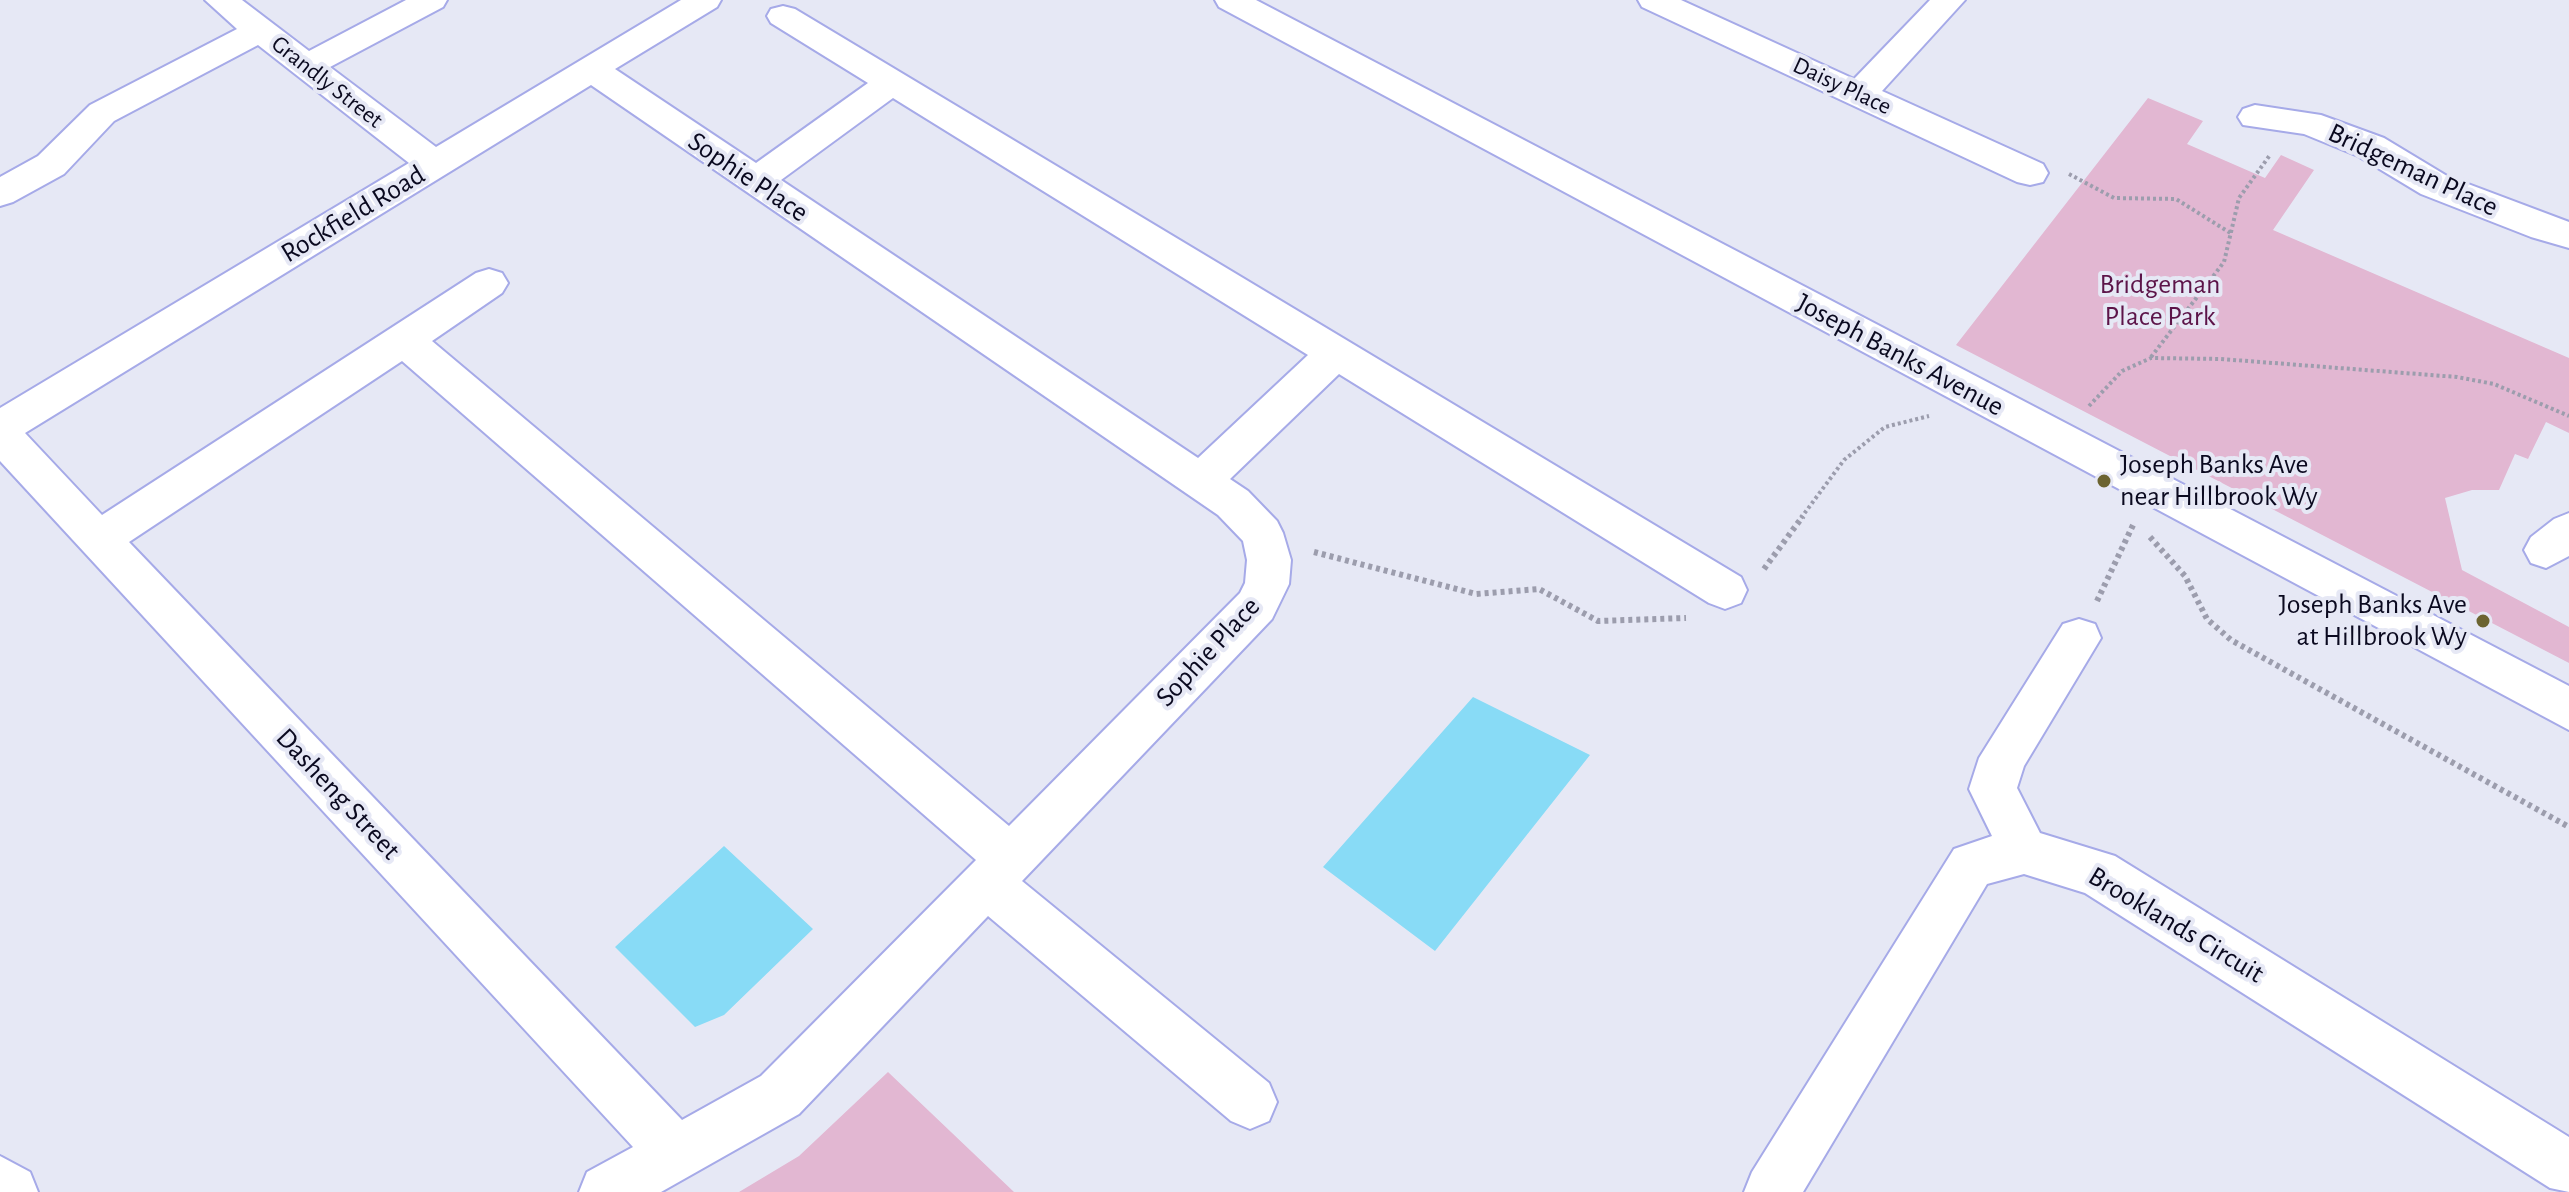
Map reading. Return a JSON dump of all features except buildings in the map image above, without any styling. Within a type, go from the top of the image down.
[{"type":"street","name":"Grandly Street","points":[[221,0],[434,164]]},
{"type":"street","points":[[306,66],[431,0]]},
{"type":"street","name":"Rockfield Road","points":[[0,431],[705,0]]},
{"type":"street","name":"Joseph Banks Avenue","points":[[1231,0],[2569,709]]},
{"type":"street","name":"Daisy Place","points":[[1654,0],[2030,173]]},
{"type":"street","points":[[1859,94],[1949,0]]},
{"type":"street","points":[[783,16],[1725,590]]},
{"type":"street","points":[[0,193],[51,165],[102,113],[260,30]]},
{"type":"street","name":"Sophie Place","points":[[591,69],[1233,503],[1262,533],[1269,560],[1267,584],[1256,606],[780,1095],[607,1192]]},
{"type":"street","points":[[754,182],[892,82]]},
{"type":"street","name":"Bridgeman Place","points":[[2255,117],[2309,123],[2371,147],[2434,185],[2569,235]]},
{"type":"street","points":[[99,539],[489,283]]},
{"type":"street","points":[[404,340],[998,870],[1250,1102]]},
{"type":"street","points":[[1201,481],[1336,353]]},
{"type":"street","name":"Dasheng Street","points":[[0,431],[676,1154]]},
{"type":"street","points":[[1772,1192],[1971,865],[2024,851],[1993,789],[2003,758],[2079,638]]},
{"type":"street","name":"Brooklands Circuit","points":[[2024,851],[2098,873],[2569,1169]]},
{"type":"street","points":[[0,1184],[10,1192]]},
{"type":"path","points":[[2151,358],[2224,262],[2239,198],[2278,143],[2255,117]]},
{"type":"path","points":[[2066,172],[2092,190],[2114,198],[2176,199],[2232,234]]},
{"type":"path","points":[[2089,406],[2122,371],[2151,358],[2221,359],[2457,377],[2494,384],[2569,416]]},
{"type":"path","points":[[2123,513],[2136,521],[2185,576],[2207,619],[2231,640],[2569,827]]},
{"type":"path","points":[[2079,638],[2136,521]]},
{"type":"green space","name":"Bridgeman Place Park","points":[[2148,98],[2203,121],[2187,144],[2265,178],[2281,155],[2314,170],[2273,230],[2569,358],[2569,433],[2546,422],[2528,459],[2515,454],[2499,490],[2472,490],[2445,498],[2462,570],[2569,627],[2569,663],[1956,345]]},
{"type":"green space","points":[[888,1072],[1014,1192],[739,1192],[799,1156]]},
{"type":"water","points":[[1473,697],[1590,755],[1435,951],[1323,867]]},
{"type":"water","points":[[724,846],[813,929],[724,1015],[695,1027],[615,947]]},
{"type":"place","name":"Joseph Banks Ave near Hillbrook Wy","points":[[2104,481]]},
{"type":"place","name":"Joseph Banks Ave at Hillbrook Wy","points":[[2483,621]]}]
